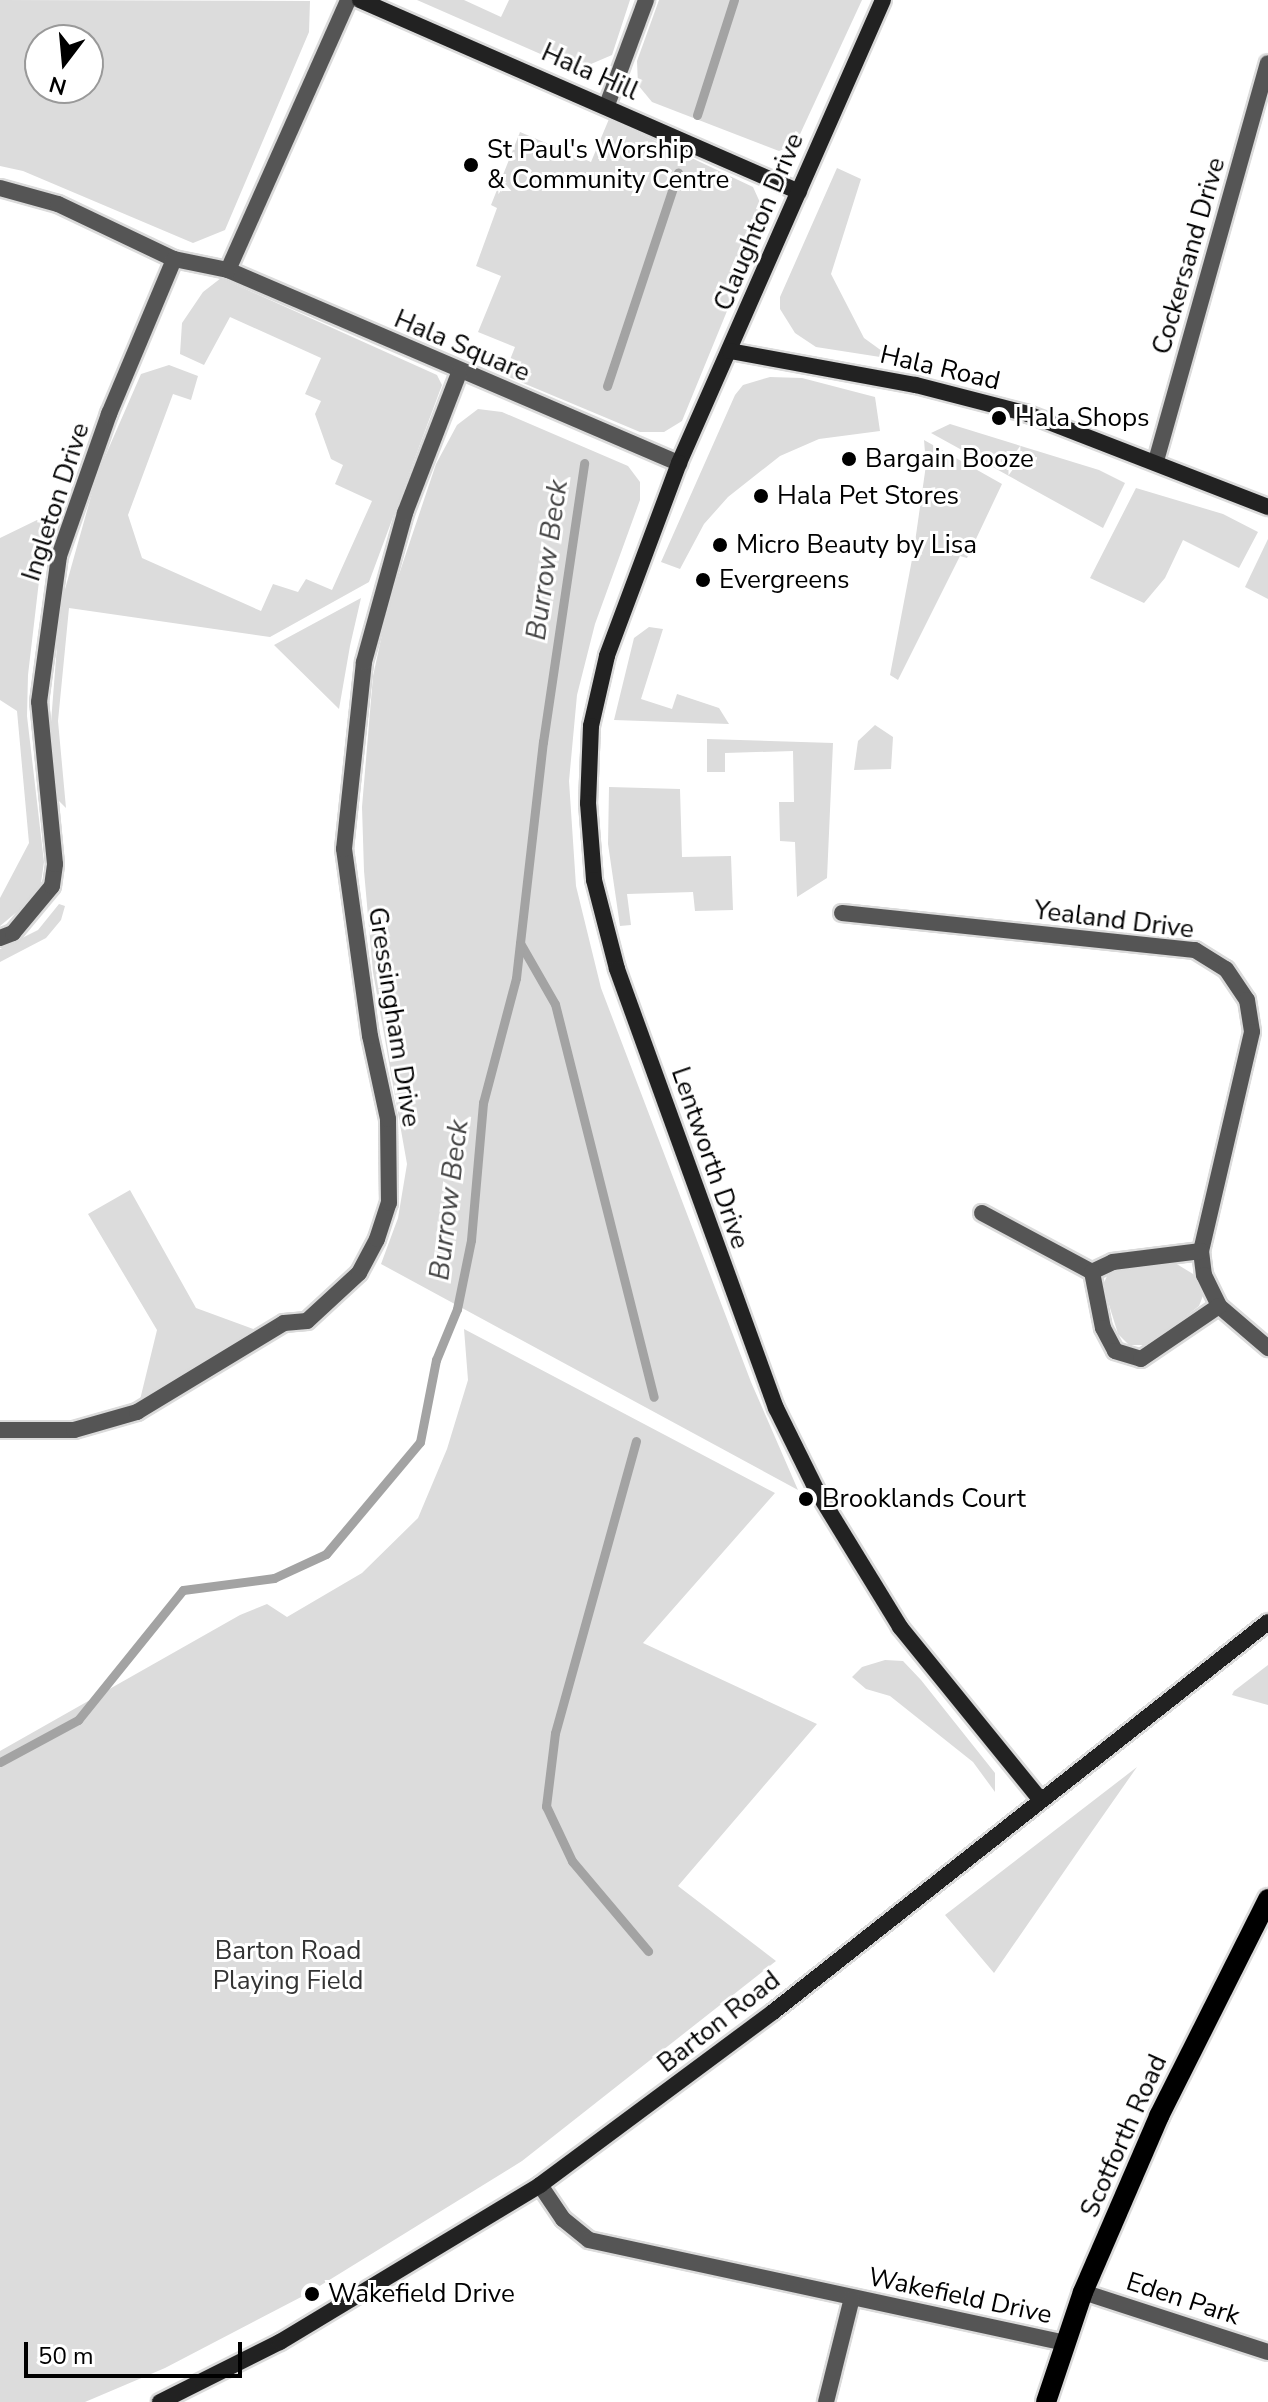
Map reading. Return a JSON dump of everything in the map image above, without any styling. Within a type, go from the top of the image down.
[{"type":"main road","name":"Scotforth Road","points":[[1046,2402],[1083,2292],[1159,2116],[1262,1926],[1268,1899]]},
{"type":"street","points":[[228,270],[348,0]]},
{"type":"street","name":"Hala Hill","points":[[360,0],[607,105],[799,192]]},
{"type":"street","points":[[607,105],[646,0]]},
{"type":"street","name":"Claughton Drive","points":[[679,463],[883,0]]},
{"type":"street","name":"Cockersand Drive","points":[[1156,461],[1268,63]]},
{"type":"street","points":[[0,188],[58,204],[174,259]]},
{"type":"street","name":"Hala Square","points":[[174,259],[228,270],[459,373],[679,463]]},
{"type":"street","name":"Ingleton Drive","points":[[0,938],[13,933],[52,886],[55,864],[39,702],[59,556],[109,414],[174,259]]},
{"type":"street","name":"Hala Road","points":[[730,351],[1001,406],[1156,461],[1268,507]]},
{"type":"street","name":"Gressingham Drive","points":[[1,1434],[74,1430],[137,1412],[284,1323],[307,1321],[359,1273],[377,1239],[389,1203],[388,1119],[370,1036],[344,849],[364,662],[405,513],[459,373]]},
{"type":"street","name":"Lentworth Drive","points":[[679,463],[627,596],[591,726],[588,803],[594,880],[617,969],[750,1345],[818,1493],[900,1627],[1040,1799]]},
{"type":"street","name":"Yealand Drive","points":[[842,913],[1195,950],[1226,969],[1247,1000],[1252,1032],[1201,1251],[1204,1275],[1219,1306],[1268,1348]]},
{"type":"street","points":[[982,1213],[1092,1272]]},
{"type":"street","points":[[1092,1272],[1113,1262],[1201,1251]]},
{"type":"street","points":[[1092,1272],[1103,1328],[1115,1351],[1127,1359],[1155,1354],[1219,1306]]},
{"type":"street","name":"Barton Road","points":[[160,2402],[280,2342],[540,2185],[773,2012],[1268,1622]]},
{"type":"street","name":"Wakefield Drive","points":[[540,2185],[563,2219],[589,2240],[1064,2343]]},
{"type":"street","name":"Eden Park","points":[[1083,2292],[1268,2352]]},
{"type":"street","points":[[826,2402],[852,2298]]},
{"type":"green space","points":[[0,0],[310,1],[309,32],[225,230],[193,243],[23,171],[0,166]]},
{"type":"green space","points":[[417,0],[464,0],[501,17],[509,0],[630,0],[612,55],[577,70]]},
{"type":"green space","points":[[659,0],[862,0],[795,145],[779,151],[652,102],[638,85],[637,61]]},
{"type":"green space","points":[[609,119],[753,187],[763,209],[761,228],[682,421],[664,432],[640,432],[504,375],[515,347],[478,332],[501,276],[476,266],[497,208],[491,205],[520,132],[591,162]]},
{"type":"green space","points":[[837,168],[861,179],[831,274],[864,338],[893,359],[816,347],[795,333],[780,309],[780,297]]},
{"type":"green space","points":[[221,278],[437,375],[442,385],[369,582],[270,637],[69,608],[58,721],[66,808],[54,796],[49,748],[60,607],[97,475],[141,374],[169,365],[198,376],[191,400],[173,394],[128,515],[142,558],[261,611],[273,584],[298,592],[306,579],[332,590],[372,501],[335,484],[343,465],[331,459],[315,414],[321,401],[305,394],[321,358],[230,317],[204,365],[180,354],[182,323],[203,292]]},
{"type":"green space","points":[[770,377],[802,378],[875,397],[880,431],[819,439],[780,456],[728,497],[704,524],[680,569],[661,562],[735,395],[743,385]]},
{"type":"green space","points":[[478,409],[502,412],[628,466],[640,482],[640,500],[595,624],[577,695],[569,781],[576,886],[601,988],[751,1382],[798,1490],[381,1264],[398,1218],[407,1164],[373,972],[364,871],[362,807],[373,676],[388,607],[436,464],[457,425]]},
{"type":"green space","points":[[950,424],[1099,470],[1125,483],[1103,528],[931,433]]},
{"type":"green space","points":[[924,440],[1002,484],[967,558],[960,556],[898,680],[890,675],[914,549],[926,465]]},
{"type":"green space","points":[[1136,488],[1223,514],[1258,532],[1239,568],[1183,540],[1165,578],[1144,603],[1090,578]]},
{"type":"green space","points":[[37,520],[54,524],[39,581],[28,675],[27,716],[44,862],[41,883],[30,901],[0,926],[0,898],[29,843],[17,711],[0,700],[0,538]]},
{"type":"green space","points":[[1268,539],[1268,599],[1245,587]]},
{"type":"green space","points":[[361,598],[350,646],[339,709],[274,645]]},
{"type":"green space","points":[[649,627],[663,629],[641,699],[672,709],[677,694],[719,708],[729,724],[614,720],[634,638]]},
{"type":"green space","points":[[875,725],[893,737],[891,769],[854,770],[858,741]]},
{"type":"green space","points":[[707,739],[833,743],[827,878],[797,897],[795,842],[780,841],[779,802],[794,802],[793,751],[725,753],[725,772],[707,772]]},
{"type":"green space","points":[[609,787],[680,789],[682,857],[731,856],[733,910],[695,911],[693,892],[627,894],[631,925],[620,926],[608,844]]},
{"type":"green space","points":[[59,904],[65,906],[61,920],[46,938],[0,962],[0,949],[38,930]]},
{"type":"green space","points":[[130,1190],[196,1308],[267,1334],[137,1412],[157,1330],[88,1214]]},
{"type":"green space","points":[[1175,1263],[1198,1277],[1204,1293],[1199,1306],[1148,1345],[1129,1345],[1118,1334],[1103,1285],[1107,1276],[1124,1268]]},
{"type":"green space","name":"Barton Road Playing Field","points":[[464,1329],[775,1493],[643,1643],[817,1724],[678,1886],[776,1961],[522,2161],[305,2295],[165,2368],[85,2402],[0,2402],[0,1751],[240,1615],[267,1604],[287,1617],[362,1573],[418,1518],[447,1449],[468,1380]]},
{"type":"green space","points":[[885,1660],[903,1661],[921,1680],[995,1773],[995,1792],[973,1762],[890,1696],[866,1689],[852,1677],[862,1667]]},
{"type":"green space","points":[[1268,1665],[1268,1705],[1232,1695],[1234,1691]]},
{"type":"green space","points":[[1137,1767],[1081,1847],[994,1973],[945,1915]]},
{"type":"waterway","name":"Burrow Beck","points":[[697,115],[734,0]]},
{"type":"waterway","name":"Burrow Beck","points":[[607,386],[678,173]]},
{"type":"waterway","name":"Burrow Beck","points":[[0,1762],[78,1720],[183,1590],[274,1578],[326,1554],[420,1442],[436,1360],[457,1309],[471,1240],[483,1103],[516,978],[543,742],[584,463]]},
{"type":"waterway","points":[[520,943],[555,1004],[654,1397]]},
{"type":"waterway","points":[[636,1441],[555,1733],[546,1806],[572,1861],[648,1951]]},
{"type":"place","name":"St Paul's Worship & Community Centre","points":[[471,165]]},
{"type":"place","name":"Hala Shops","points":[[999,418]]},
{"type":"place","name":"Bargain Booze","points":[[849,459]]},
{"type":"place","name":"Hala Pet Stores","points":[[761,496]]},
{"type":"place","name":"Micro Beauty by Lisa","points":[[720,545]]},
{"type":"place","name":"Evergreens","points":[[703,580]]},
{"type":"place","name":"Brooklands Court","points":[[806,1499]]},
{"type":"place","name":"Wakefield Drive","points":[[312,2294]]}]
